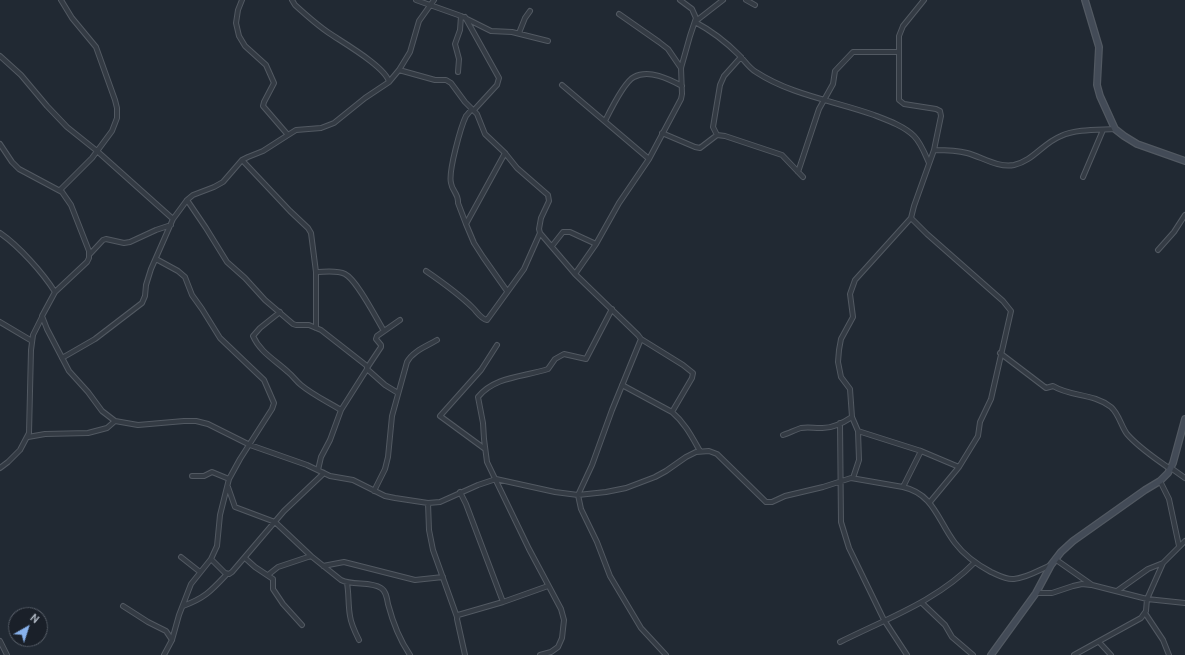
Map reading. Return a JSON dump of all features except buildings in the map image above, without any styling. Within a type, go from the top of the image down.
[{"type":"street","points":[[60,190],[92,158],[112,131],[117,121],[117,108],[101,57],[96,47],[72,18],[61,0]]},
{"type":"street","points":[[242,0],[237,12],[236,29],[244,46],[267,67],[274,83],[263,106],[288,135]]},
{"type":"street","points":[[292,0],[295,5],[326,32],[383,71],[388,77],[389,82]]},
{"type":"street","points":[[416,0],[429,6],[463,16],[491,31],[519,33],[548,41]]},
{"type":"street","points":[[62,358],[94,339],[142,302],[145,296],[149,276],[173,219],[187,200],[193,195],[223,182],[242,160],[263,151],[296,130],[320,128],[334,123],[365,98],[389,82],[400,70],[410,52],[419,21],[434,0]]},
{"type":"street","points":[[575,274],[596,244],[619,203],[649,159],[681,99],[681,68],[695,22],[695,16],[692,9],[680,0]]},
{"type":"street","points":[[695,22],[723,0]]},
{"type":"street","points":[[746,0],[755,5]]},
{"type":"street","points":[[853,478],[859,460],[858,431],[852,417],[850,389],[842,377],[838,362],[838,350],[841,339],[852,317],[850,294],[855,280],[911,218],[934,150],[941,116],[940,112],[936,109],[904,104],[901,103],[900,100],[899,36],[903,26],[924,0]]},
{"type":"street","points":[[1085,0],[1099,48],[1097,84],[1100,96],[1115,129],[1137,144],[1185,161]]},
{"type":"street","points":[[519,33],[525,18],[530,11]]},
{"type":"street","points":[[619,14],[660,42],[668,49],[681,68]]},
{"type":"street","points":[[458,72],[459,59],[455,44],[463,16]]},
{"type":"street","points":[[463,16],[499,78],[499,82],[498,85],[466,116],[452,165],[450,176],[451,185],[458,197],[458,203],[470,236],[507,291]]},
{"type":"street","points":[[695,22],[716,35],[741,57],[755,72],[775,83],[803,94],[824,99],[888,121],[909,132],[918,140],[929,163]]},
{"type":"street","points":[[798,172],[813,124],[824,99],[833,84],[835,71],[853,52],[899,52]]},
{"type":"street","points":[[0,56],[21,75],[67,127],[97,151],[173,219]]},
{"type":"street","points":[[717,135],[713,126],[720,85],[724,76],[741,57]]},
{"type":"street","points":[[400,70],[435,80],[448,81],[465,102],[473,109],[479,118],[481,128],[485,134],[505,153],[517,168],[539,186],[549,197],[549,201],[541,218],[539,228],[540,233],[524,269],[488,319],[485,320],[472,306],[426,271]]},
{"type":"street","points":[[605,121],[628,82],[634,76],[657,75],[682,86]]},
{"type":"street","points":[[562,85],[649,159]]},
{"type":"street","points":[[934,150],[967,152],[999,164],[1012,166],[1032,158],[1060,136],[1071,133],[1115,129]]},
{"type":"street","points":[[1083,177],[1103,130]]},
{"type":"street","points":[[662,133],[700,148],[717,135],[725,136],[782,156],[804,177]]},
{"type":"street","points":[[0,144],[12,162],[19,169],[60,190],[70,205],[86,241],[90,254]]},
{"type":"street","points":[[466,224],[505,153]]},
{"type":"street","points":[[242,160],[310,231],[313,240],[316,272],[316,328]]},
{"type":"street","points":[[187,200],[227,262],[245,278],[265,300],[296,326],[309,326],[316,328],[342,346],[366,365],[367,368],[385,385],[398,393]]},
{"type":"street","points":[[1158,250],[1174,232],[1185,215]]},
{"type":"street","points":[[911,218],[1003,301],[1010,310],[991,399],[980,422],[978,436],[959,467],[930,502]]},
{"type":"street","points":[[0,468],[14,457],[28,437],[30,423],[33,334],[55,292],[87,262],[90,254],[103,240],[106,239],[124,243],[130,242],[171,225]]},
{"type":"street","points":[[552,246],[563,232],[570,232],[596,244]]},
{"type":"street","points":[[0,233],[29,260],[55,292]]},
{"type":"street","points":[[540,233],[575,274],[641,338],[693,373],[692,378],[672,412]]},
{"type":"street","points":[[156,258],[185,277],[192,295],[220,338],[259,374],[267,386],[274,403],[274,406],[229,479],[220,515],[217,546],[211,559],[191,584],[179,615],[172,640],[164,655]]},
{"type":"street","points":[[316,272],[337,272],[348,276],[358,289],[384,332]]},
{"type":"street","points":[[540,655],[555,650],[558,647],[562,638],[564,620],[561,609],[548,586],[487,462],[479,396],[493,385],[502,381],[548,369],[555,359],[564,354],[586,359],[612,309]]},
{"type":"street","points":[[280,312],[257,331],[253,336],[256,342],[264,352],[289,372],[301,385],[341,410]]},
{"type":"street","points":[[42,316],[47,329],[69,371],[88,392],[98,407],[114,421],[138,425],[163,422],[196,421],[208,424],[250,445],[318,470],[330,476],[353,480],[385,496],[428,503],[440,502],[478,484],[496,479],[555,492],[578,495],[606,492],[626,488],[655,477],[686,457],[700,451],[709,451],[717,454],[768,503],[785,496],[853,478],[910,488],[930,502],[954,543],[975,562],[1001,577],[1012,580],[1023,578],[1051,565]]},
{"type":"street","points":[[318,470],[321,457],[330,440],[341,410],[381,348],[381,344],[376,338],[400,320]]},
{"type":"street","points":[[0,322],[32,341]]},
{"type":"street","points":[[641,338],[592,465],[578,495],[581,509],[597,542],[610,576],[641,628],[666,655]]},
{"type":"street","points":[[374,491],[385,470],[388,457],[392,416],[410,357],[437,340]]},
{"type":"street","points":[[485,450],[440,416],[481,370],[498,345]]},
{"type":"street","points":[[1000,353],[1046,388],[1053,386],[1058,389],[1085,395],[1104,403],[1113,409],[1125,432],[1134,442],[1185,478]]},
{"type":"street","points":[[622,385],[672,412],[688,430],[700,451]]},
{"type":"street","points":[[783,435],[799,429],[812,427],[830,428],[852,417]]},
{"type":"street","points":[[991,655],[1036,593],[1055,559],[1073,541],[1160,481],[1168,473],[1171,469],[1182,439],[1185,419]]},
{"type":"street","points":[[28,437],[45,434],[88,433],[107,428],[114,421]]},
{"type":"street","points":[[840,424],[841,522],[849,548],[884,620],[907,655]]},
{"type":"street","points":[[858,431],[921,451],[959,467]]},
{"type":"street","points":[[903,487],[921,451]]},
{"type":"street","points":[[192,476],[204,476],[212,472],[229,479]]},
{"type":"street","points":[[183,606],[210,593],[227,574],[232,572],[245,558],[297,498],[324,473]]},
{"type":"street","points":[[1160,481],[1169,499],[1179,546]]},
{"type":"street","points":[[228,487],[235,507],[275,522],[310,556],[336,577],[347,583],[382,588],[386,594],[394,626],[410,655]]},
{"type":"street","points":[[460,492],[466,504],[503,602]]},
{"type":"street","points":[[428,503],[429,530],[433,550],[457,616],[465,655]]},
{"type":"street","points":[[1074,655],[1141,618],[1147,608],[1147,599],[1163,563],[1185,541]]},
{"type":"street","points":[[268,575],[278,567],[310,556]]},
{"type":"street","points":[[181,557],[200,572]]},
{"type":"street","points":[[245,558],[274,581],[272,587],[276,594],[302,625]]},
{"type":"street","points":[[211,559],[227,574]]},
{"type":"street","points":[[1055,559],[1092,585]]},
{"type":"street","points":[[323,566],[344,562],[415,580],[443,577]]},
{"type":"street","points":[[840,642],[922,603],[962,576],[975,562]]},
{"type":"street","points":[[1118,591],[1148,569],[1163,563]]},
{"type":"street","points":[[347,583],[350,597],[350,616],[353,628],[359,640]]},
{"type":"street","points":[[1036,593],[1052,593],[1082,584],[1092,585],[1147,599],[1183,603],[1185,598]]},
{"type":"street","points":[[457,616],[548,586]]},
{"type":"street","points":[[922,603],[945,625],[952,637],[964,645],[973,655]]},
{"type":"street","points":[[123,606],[148,622],[166,631],[172,640]]},
{"type":"street","points":[[1145,613],[1158,631],[1169,655]]},
{"type":"street","points":[[0,641],[7,655]]},
{"type":"street","points":[[1099,642],[1111,655]]}]
